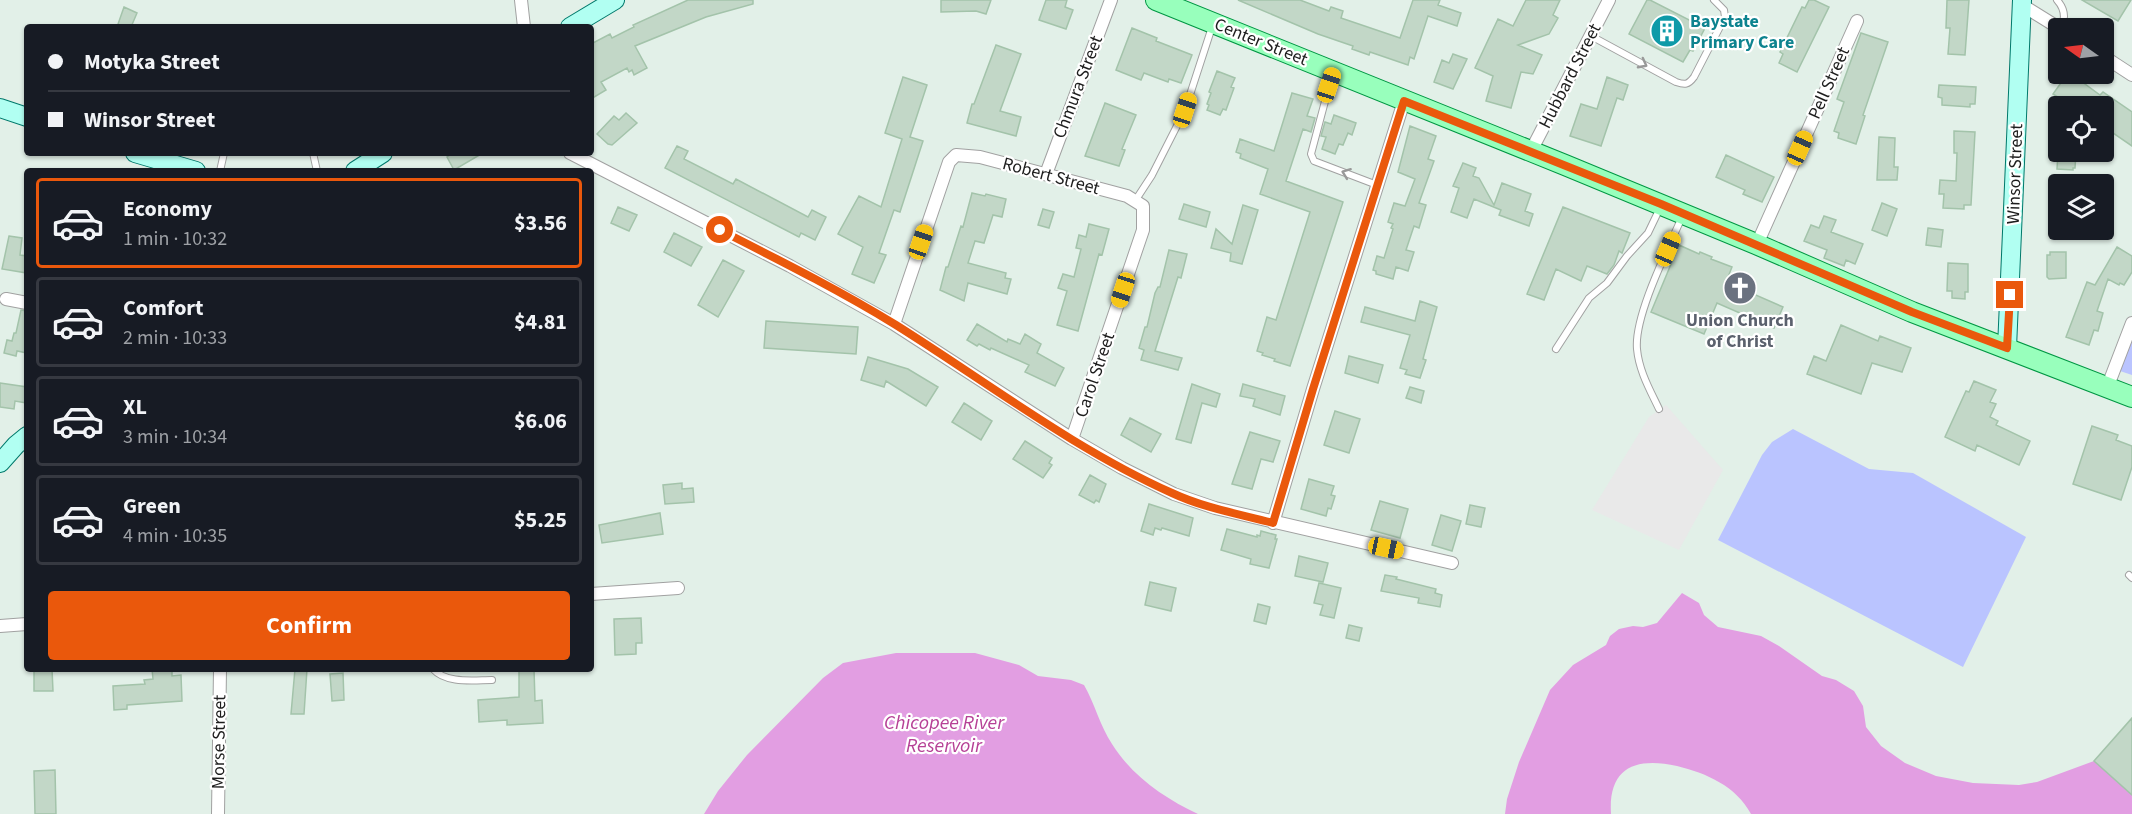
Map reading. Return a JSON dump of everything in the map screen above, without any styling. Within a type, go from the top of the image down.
[{"type":"main road","name":"Center Street","points":[[1156,0],[1661,204],[1912,312],[2132,397]]},
{"type":"street","points":[[521,0],[524,24]]},
{"type":"street","points":[[575,24],[615,0]]},
{"type":"street","name":"Chmura Street","points":[[1046,174],[1111,0]]},
{"type":"street","name":"Hubbard Street","points":[[1531,151],[1609,0]]},
{"type":"street","points":[[2022,3],[2048,20]]},
{"type":"street","name":"Winsor Street","points":[[2007,348],[2022,3]]},
{"type":"street","name":"Pell Street","points":[[1757,244],[1857,21]]},
{"type":"street","points":[[2114,63],[2132,75]]},
{"type":"street","points":[[1273,523],[1404,101]]},
{"type":"street","points":[[0,108],[24,116]]},
{"type":"street","name":"Robert Street","points":[[894,324],[949,162],[956,155],[980,157],[1046,174],[1127,196],[1139,204]]},
{"type":"street","points":[[145,156],[186,168]]},
{"type":"street","points":[[360,168],[378,156]]},
{"type":"street","points":[[576,156],[790,266],[894,324],[1072,439],[1174,494],[1215,508],[1273,523],[1452,563]]},
{"type":"street","name":"Carol Street","points":[[1072,439],[1143,230],[1139,204]]},
{"type":"street","points":[[6,299],[24,302]]},
{"type":"street","points":[[2108,388],[2132,323]]},
{"type":"street","points":[[0,463],[24,438]]},
{"type":"street","points":[[594,594],[678,588]]},
{"type":"street","points":[[0,626],[24,624]]},
{"type":"street","name":"Morse Street","points":[[218,814],[220,672]]},
{"type":"lane","points":[[1591,36],[1683,85],[1689,83],[1694,77],[1725,17],[1724,10],[1714,0]]},
{"type":"lane","points":[[2057,0],[2062,7],[2064,18]]},
{"type":"lane","points":[[1139,204],[1185,110],[1214,22]]},
{"type":"lane","points":[[1334,72],[1311,154],[1314,160],[1377,186]]},
{"type":"lane","points":[[1556,349],[1589,298],[1607,284],[1627,256],[1648,233],[1661,204]]},
{"type":"lane","points":[[1659,410],[1641,372],[1636,348],[1637,331],[1642,312],[1683,214]]},
{"type":"lane","points":[[436,672],[448,679],[492,680]]},
{"type":"shaded area","points":[[2132,331],[2132,375],[2114,369]]},
{"type":"shaded area","points":[[1666,405],[1723,470],[1679,550],[1592,510],[1649,417]]},
{"type":"shaded area","points":[[1793,429],[1869,469],[1913,473],[2026,537],[1963,667],[1718,540],[1762,455],[1772,442]]},
{"type":"water","points":[[1682,593],[1699,603],[1704,615],[1718,627],[1761,636],[1822,676],[1836,680],[1854,691],[1863,706],[1866,727],[1881,746],[1905,763],[1936,776],[1973,783],[2019,785],[2037,782],[2094,761],[2132,795],[2132,814],[1751,814],[1745,804],[1729,788],[1709,777],[1677,766],[1649,763],[1628,769],[1620,776],[1614,785],[1611,814],[1505,814],[1507,799],[1519,762],[1550,690],[1573,665],[1606,645],[1610,636],[1619,629],[1657,623]]},
{"type":"water","name":"Chicopee River Reservoir","points":[[896,653],[975,653],[1019,665],[1038,676],[1071,680],[1084,685],[1108,737],[1120,756],[1150,785],[1173,801],[1198,814],[704,814],[718,791],[747,755],[823,678],[843,663]]},
{"type":"building","points":[[688,0],[753,0],[753,4],[706,17],[635,46],[647,68],[634,75],[632,70],[629,72],[627,68],[601,82],[606,90],[594,97],[594,42],[610,34],[612,38],[634,27],[633,25]]},
{"type":"building","points":[[941,0],[991,0],[986,14],[976,11],[941,12]]},
{"type":"building","points":[[1046,0],[1067,0],[1065,7],[1073,10],[1066,29],[1039,20]]},
{"type":"building","points":[[1238,0],[1300,0],[1329,11],[1331,7],[1343,11],[1341,18],[1400,38],[1413,0],[1440,0],[1438,5],[1461,13],[1457,26],[1428,16],[1414,59],[1410,57],[1408,65],[1370,52],[1369,55],[1352,49],[1353,46],[1318,34]]},
{"type":"building","points":[[1526,0],[1560,0],[1553,15],[1558,18],[1549,34],[1518,45],[1542,55],[1533,74],[1521,72],[1511,108],[1486,101],[1493,76],[1475,68],[1498,19],[1513,26]]},
{"type":"building","name":"Baystate Primary Care","points":[[1647,0],[1705,28],[1693,51],[1690,50],[1683,62],[1629,34]]},
{"type":"building","points":[[1809,0],[1829,7],[1797,72],[1779,63],[1783,54],[1780,52],[1802,7],[1805,8]]},
{"type":"building","points":[[1947,0],[1969,0],[1965,55],[1948,54],[1950,28],[1946,28]]},
{"type":"building","points":[[2082,0],[2131,0],[2118,21]]},
{"type":"building","points":[[124,7],[137,13],[132,24],[118,24]]},
{"type":"building","points":[[1132,28],[1157,38],[1156,41],[1192,55],[1181,83],[1169,79],[1168,82],[1144,73],[1141,80],[1116,70]]},
{"type":"building","points":[[1861,33],[1888,42],[1863,115],[1865,116],[1856,144],[1838,138],[1839,133],[1834,131],[1844,102],[1837,99]]},
{"type":"building","points":[[996,45],[1021,54],[1000,111],[1021,117],[1016,136],[967,123],[972,104],[974,104]]},
{"type":"building","points":[[1453,54],[1467,59],[1453,89],[1434,82],[1442,60],[1449,63]]},
{"type":"building","points":[[1217,71],[1235,78],[1226,110],[1223,109],[1220,115],[1207,110],[1211,93],[1209,92]]},
{"type":"building","points":[[903,77],[927,85],[910,137],[923,141],[900,212],[894,210],[879,253],[886,255],[874,283],[852,274],[863,247],[838,234],[859,196],[881,207],[902,139],[885,133]]},
{"type":"building","points":[[1607,77],[1628,85],[1623,100],[1617,98],[1601,146],[1570,136],[1581,104],[1597,109]]},
{"type":"building","points":[[2060,84],[2085,84],[2100,95],[2103,92],[2109,96],[2056,96],[2053,94]]},
{"type":"building","points":[[1939,85],[1976,87],[1975,104],[1970,104],[1970,107],[1942,105],[1942,98],[1938,97]]},
{"type":"building","points":[[1292,93],[1313,99],[1307,116],[1315,118],[1311,132],[1303,129],[1286,181],[1343,202],[1290,366],[1274,361],[1275,359],[1257,351],[1267,317],[1276,320],[1310,212],[1260,194],[1268,169],[1240,158],[1241,154],[1236,152],[1240,139],[1274,151]]},
{"type":"building","points":[[2114,100],[2132,112],[2132,146],[2114,134]]},
{"type":"building","points":[[1105,103],[1136,115],[1122,149],[1125,150],[1119,166],[1085,156]]},
{"type":"building","points":[[626,113],[637,123],[612,145],[608,144],[597,134],[614,116],[619,120]]},
{"type":"building","points":[[1334,115],[1356,123],[1352,135],[1348,133],[1343,145],[1339,144],[1335,154],[1322,149],[1326,137],[1321,136],[1325,122],[1331,124]]},
{"type":"building","points":[[1410,126],[1436,136],[1428,159],[1434,161],[1419,203],[1426,205],[1419,228],[1414,226],[1406,250],[1414,252],[1408,271],[1396,267],[1393,279],[1376,274],[1373,270],[1377,256],[1384,258],[1393,229],[1391,228],[1393,224],[1388,222],[1394,203],[1405,206],[1415,179],[1398,172]]},
{"type":"building","points":[[1954,131],[1975,132],[1971,205],[1964,205],[1964,209],[1943,208],[1944,194],[1939,194],[1940,180],[1956,181],[1957,153],[1954,153]]},
{"type":"building","points":[[1879,137],[1895,138],[1894,167],[1898,167],[1897,180],[1877,180]]},
{"type":"building","points":[[677,146],[688,151],[684,159],[733,184],[736,179],[808,217],[812,210],[826,217],[815,240],[801,233],[799,237],[665,168]]},
{"type":"building","points":[[1726,155],[1774,177],[1762,202],[1743,194],[1745,190],[1716,177]]},
{"type":"building","points":[[478,156],[457,168],[453,168],[447,157]]},
{"type":"building","points":[[2057,162],[2075,162],[2073,170],[2057,169]]},
{"type":"building","points":[[1463,163],[1476,168],[1473,176],[1479,178],[1494,205],[1502,183],[1531,194],[1525,211],[1533,214],[1529,226],[1499,215],[1501,210],[1474,199],[1467,218],[1451,212],[1459,188],[1453,186]]},
{"type":"building","points":[[972,193],[1006,199],[1002,217],[993,215],[984,243],[975,241],[968,263],[1006,273],[1005,278],[1011,279],[1007,294],[968,283],[964,301],[940,290],[946,267],[948,267],[961,226],[963,227]]},
{"type":"building","points":[[1882,203],[1897,209],[1887,236],[1872,230]]},
{"type":"building","points":[[1184,204],[1210,212],[1206,227],[1179,219]]},
{"type":"building","points":[[1243,205],[1258,210],[1242,264],[1230,261],[1231,253],[1211,248],[1216,229],[1232,244]]},
{"type":"building","points":[[618,207],[637,215],[629,231],[611,223]]},
{"type":"building","points":[[1563,207],[1630,233],[1622,253],[1619,251],[1614,265],[1607,274],[1587,266],[1581,281],[1556,269],[1544,300],[1527,294]]},
{"type":"building","points":[[1043,209],[1054,212],[1049,228],[1038,225]]},
{"type":"building","points":[[1824,216],[1836,220],[1831,232],[1863,244],[1855,264],[1846,260],[1844,266],[1824,258],[1827,250],[1804,241],[1811,225],[1819,228]]},
{"type":"building","points":[[1089,224],[1109,229],[1102,255],[1099,254],[1078,331],[1057,325],[1067,291],[1058,288],[1063,274],[1074,277],[1081,249],[1076,248],[1079,235],[1086,237]]},
{"type":"building","points":[[1928,228],[1943,230],[1941,247],[1926,245]]},
{"type":"building","points":[[674,233],[702,247],[691,266],[664,252]]},
{"type":"building","points":[[9,236],[22,238],[20,255],[24,256],[24,273],[2,269]]},
{"type":"building","points":[[1679,245],[1732,267],[1728,277],[1744,283],[1743,286],[1753,290],[1751,293],[1783,307],[1774,328],[1717,303],[1704,334],[1651,312]]},
{"type":"building","points":[[2117,247],[2132,256],[2132,272],[2124,285],[2108,279],[2097,311],[2103,313],[2098,331],[2094,330],[2089,345],[2066,337],[2087,282],[2095,285]]},
{"type":"building","points":[[1169,250],[1187,254],[1181,278],[1178,277],[1155,351],[1182,358],[1178,370],[1141,360],[1144,350],[1139,348],[1145,327],[1147,327],[1155,293],[1160,287]]},
{"type":"building","points":[[2050,252],[2066,252],[2066,278],[2049,279],[2047,277],[2047,255],[2050,255]]},
{"type":"building","points":[[723,260],[744,271],[718,317],[698,305]]},
{"type":"building","points":[[1948,263],[1968,264],[1968,292],[1965,292],[1965,299],[1952,298],[1952,291],[1947,291]]},
{"type":"building","points":[[1420,301],[1437,307],[1420,378],[1405,374],[1407,370],[1400,368],[1410,335],[1361,322],[1365,307],[1415,321]]},
{"type":"building","points":[[21,310],[24,310],[24,352],[17,351],[16,356],[4,353],[7,340],[12,341]]},
{"type":"building","points":[[766,321],[858,327],[856,354],[764,348]]},
{"type":"building","points":[[977,324],[1007,342],[1008,339],[1020,344],[1025,334],[1041,344],[1037,353],[1064,368],[1055,386],[1025,372],[1029,365],[991,348],[990,350],[979,344],[977,346],[967,340]]},
{"type":"building","points":[[1841,325],[1878,341],[1880,336],[1911,348],[1902,372],[1872,363],[1861,394],[1807,374],[1814,356],[1826,361]]},
{"type":"building","points":[[1349,356],[1383,365],[1378,383],[1345,373]]},
{"type":"building","points":[[868,357],[908,369],[938,387],[926,406],[886,381],[884,387],[861,380]]},
{"type":"building","points":[[1974,381],[1996,390],[1990,402],[1996,404],[1990,417],[1998,421],[1996,425],[2030,441],[2019,465],[1977,445],[1975,451],[1945,437],[1966,391],[1969,392]]},
{"type":"building","points":[[0,383],[24,387],[24,402],[15,401],[14,409],[0,407]]},
{"type":"building","points":[[1192,384],[1220,394],[1216,407],[1202,403],[1191,443],[1176,439]]},
{"type":"building","points":[[1243,384],[1285,396],[1280,415],[1253,406],[1255,399],[1240,396]]},
{"type":"building","points":[[1410,387],[1424,391],[1421,403],[1406,398]]},
{"type":"building","points":[[964,403],[992,421],[981,440],[952,422]]},
{"type":"building","points":[[1335,411],[1360,419],[1349,453],[1324,445]]},
{"type":"building","points":[[1130,418],[1161,434],[1151,452],[1121,435]]},
{"type":"building","points":[[2092,426],[2118,435],[2116,440],[2132,446],[2132,467],[2121,500],[2073,484]]},
{"type":"building","points":[[1250,432],[1280,441],[1273,462],[1261,459],[1252,489],[1232,484]]},
{"type":"building","points":[[1025,441],[1052,458],[1049,463],[1052,465],[1043,478],[1013,459]]},
{"type":"building","points":[[1090,475],[1106,484],[1099,502],[1096,500],[1094,503],[1079,495]]},
{"type":"building","points":[[1309,479],[1334,486],[1331,495],[1335,496],[1326,516],[1301,509]]},
{"type":"building","points":[[682,483],[682,489],[693,488],[694,502],[665,504],[663,485]]},
{"type":"building","points":[[1380,501],[1408,509],[1400,538],[1371,530]]},
{"type":"building","points":[[1149,504],[1193,518],[1189,536],[1162,528],[1161,530],[1155,528],[1153,535],[1141,531]]},
{"type":"building","points":[[1470,505],[1485,508],[1481,527],[1466,524]]},
{"type":"building","points":[[660,513],[663,534],[602,543],[599,525]]},
{"type":"building","points":[[1441,515],[1461,521],[1452,551],[1432,545]]},
{"type":"building","points":[[1227,529],[1257,537],[1257,535],[1260,536],[1261,531],[1276,535],[1275,539],[1277,539],[1269,568],[1250,564],[1251,559],[1221,550]]},
{"type":"building","points":[[1299,556],[1328,563],[1323,582],[1295,576]]},
{"type":"building","points":[[1385,575],[1436,589],[1435,593],[1442,595],[1440,607],[1418,603],[1419,598],[1381,591]]},
{"type":"building","points":[[1150,582],[1176,588],[1171,611],[1145,605]]},
{"type":"building","points":[[1319,583],[1341,588],[1334,618],[1320,615],[1323,605],[1314,603]]},
{"type":"building","points":[[1258,604],[1270,607],[1266,624],[1254,621]]},
{"type":"building","points":[[641,618],[642,643],[636,643],[636,654],[615,655],[614,619]]},
{"type":"building","points":[[1349,625],[1362,628],[1359,641],[1346,638]]},
{"type":"building","points":[[34,672],[52,672],[53,691],[34,691]]},
{"type":"building","points":[[152,672],[172,672],[172,676],[181,675],[182,701],[127,705],[127,709],[114,710],[113,686],[145,684],[144,680],[153,679]]},
{"type":"building","points":[[295,672],[307,672],[304,714],[291,714]]},
{"type":"building","points":[[519,672],[534,672],[535,701],[542,700],[543,723],[507,725],[507,720],[479,722],[478,700],[519,697]]},
{"type":"building","points":[[343,673],[344,700],[332,701],[330,674]]},
{"type":"building","points":[[2132,718],[2132,795],[2094,761]]},
{"type":"building","points":[[55,770],[56,814],[35,814],[34,771]]},
{"type":"place","name":"Baystate Primary Care","points":[[1667,31]]},
{"type":"place","name":"Union Church of Christ","points":[[1740,288]]},
{"type":"route","points":[[720,230],[894,324],[1072,439],[1122,468],[1174,494],[1215,508],[1273,523],[1404,101],[1661,204],[1912,312],[2007,348],[2010,295]]}]
